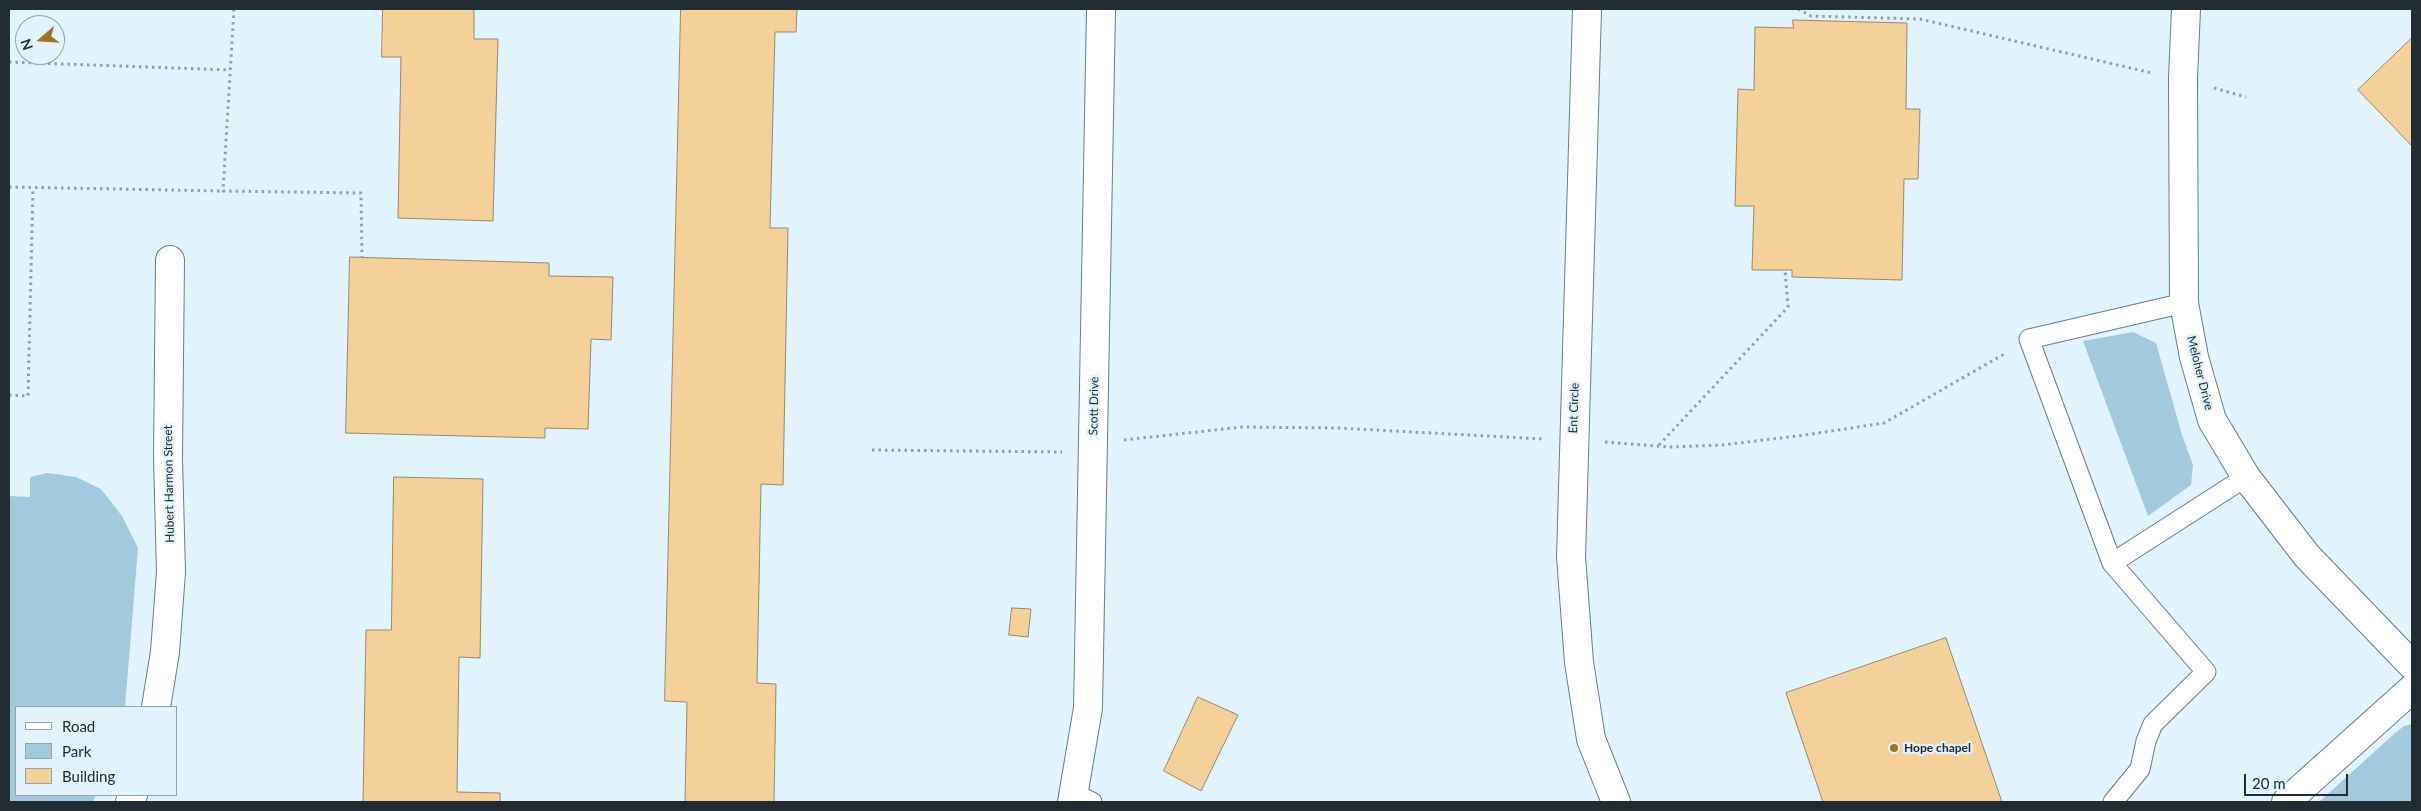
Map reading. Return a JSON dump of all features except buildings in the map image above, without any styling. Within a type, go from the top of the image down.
[{"type":"street","name":"Scott Drive","points":[[1079,799],[1088,708],[1101,9]]},
{"type":"street","name":"Ent Circle","points":[[1587,9],[1571,557],[1579,662],[1592,740],[1616,802]]},
{"type":"street","name":"Meloher Drive","points":[[2186,9],[2183,79],[2184,303],[2194,357],[2212,420],[2246,477],[2307,556],[2412,665]]},
{"type":"street","name":"Hubert Harmon Street","points":[[156,706],[165,652],[171,572],[168,458],[170,260]]},
{"type":"street","points":[[2286,802],[2412,689]]},
{"type":"lane","points":[[2113,802],[2140,769],[2152,724],[2206,672],[2112,563],[2029,340],[2184,303]]},
{"type":"lane","points":[[2112,563],[2246,477]]},
{"type":"path","points":[[223,191],[234,9]]},
{"type":"path","points":[[1798,9],[1812,16],[1920,19],[2183,79],[2246,97]]},
{"type":"path","points":[[9,62],[230,70]]},
{"type":"path","points":[[9,187],[361,193],[362,258]]},
{"type":"path","points":[[9,395],[28,396],[33,188]]},
{"type":"path","points":[[1659,446],[1788,307],[1786,270]]},
{"type":"path","points":[[872,450],[1068,452],[1094,444],[1242,427],[1338,428],[1659,446],[1722,445],[1884,423],[2029,340]]},
{"type":"green space","points":[[2133,332],[2156,343],[2182,435],[2193,465],[2191,485],[2148,516],[2083,341]]},
{"type":"green space","points":[[47,473],[76,477],[101,489],[122,516],[138,548],[125,706],[15,706],[15,796],[96,796],[93,802],[9,802],[9,496],[30,497],[30,477]]},
{"type":"green space","points":[[2412,724],[2412,802],[2319,802],[2394,734],[2404,726]]},
{"type":"place","name":"Hope chapel","points":[[1894,748]]}]
